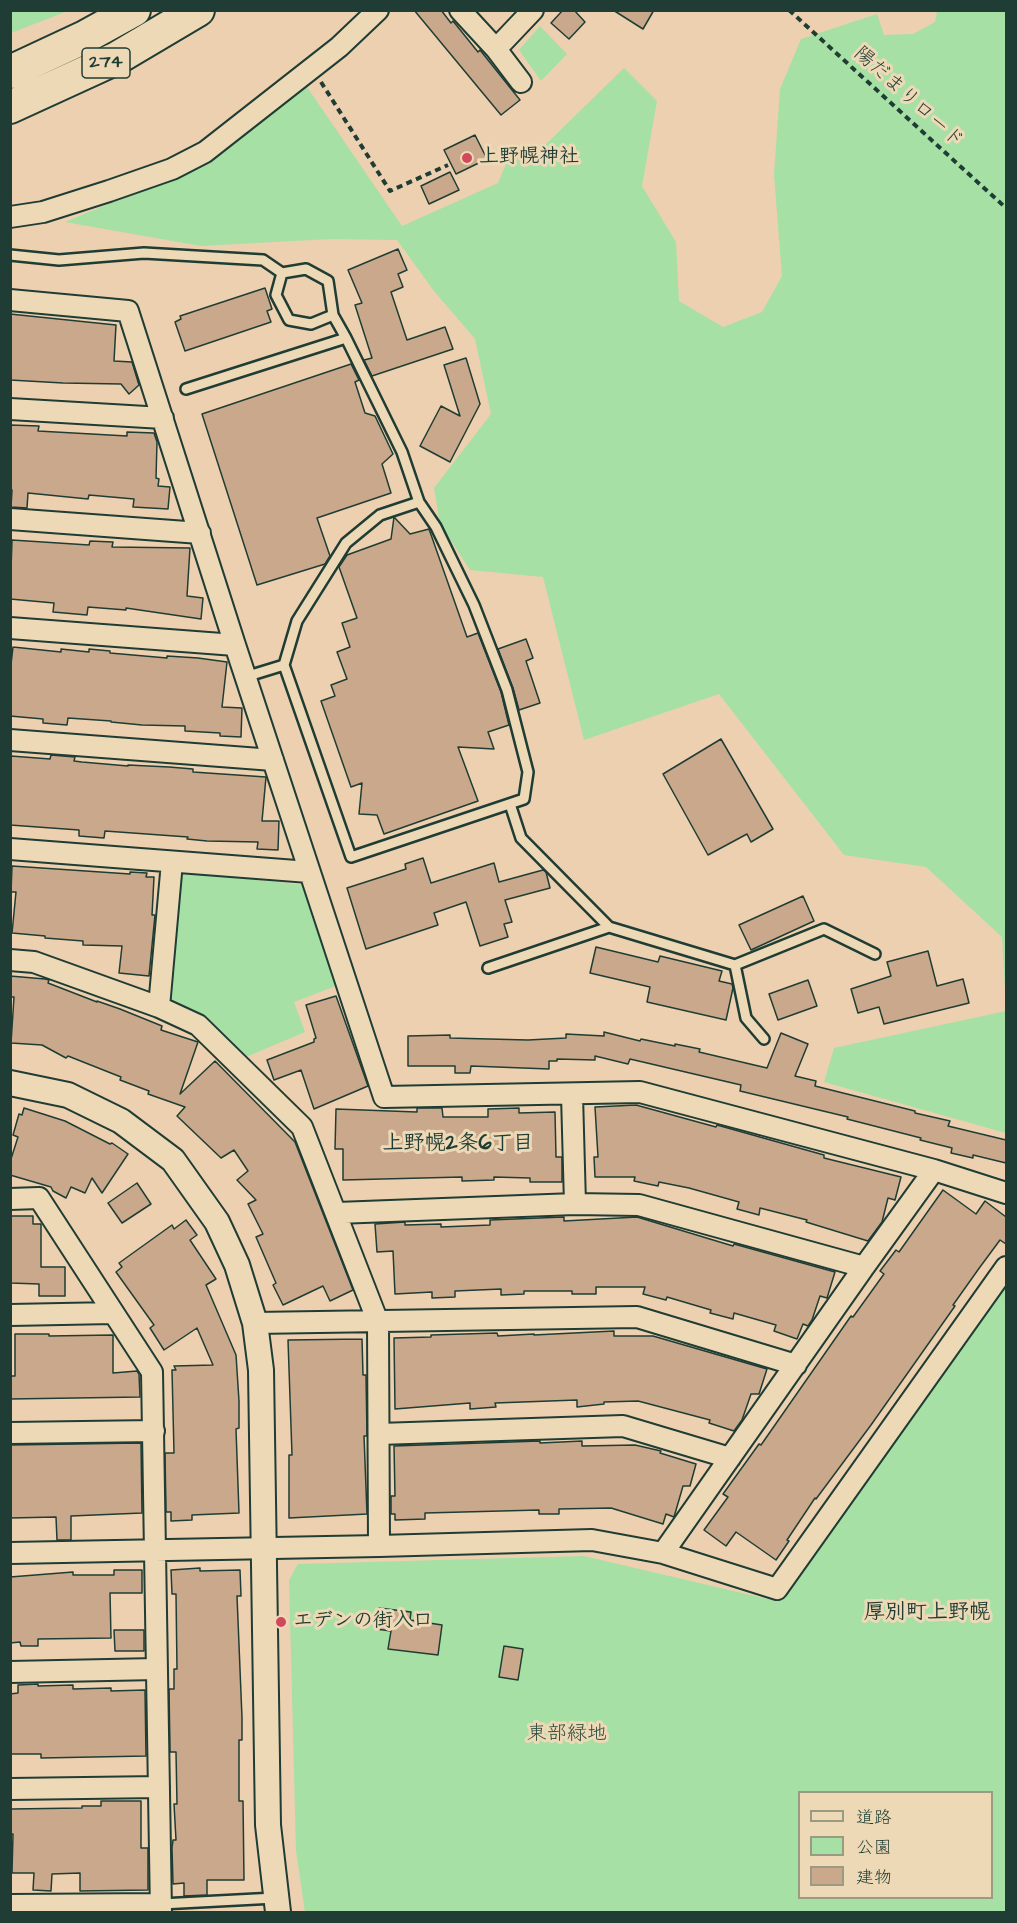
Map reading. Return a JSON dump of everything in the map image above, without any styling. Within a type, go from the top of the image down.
[{"type":"highway","name":"274","points":[[10,72],[85,37],[134,10]]},
{"type":"highway","name":"274","points":[[10,107],[117,58],[198,10]]},
{"type":"street","points":[[10,217],[43,212],[172,169],[205,152],[339,47],[378,10]]},
{"type":"street","points":[[460,10],[496,49],[521,82]]},
{"type":"street","points":[[496,49],[533,10]]},
{"type":"street","points":[[10,300],[128,311],[245,677],[384,1097],[640,1092],[934,1170],[1006,1193]]},
{"type":"street","points":[[10,410],[163,418]]},
{"type":"street","points":[[10,519],[200,533]]},
{"type":"street","points":[[10,628],[235,645]]},
{"type":"street","points":[[10,740],[273,760]]},
{"type":"street","points":[[10,849],[309,872]]},
{"type":"street","points":[[159,1007],[172,862]]},
{"type":"street","points":[[10,960],[34,962],[159,1007],[198,1025],[302,1127],[378,1322],[379,1546]]},
{"type":"street","points":[[10,1083],[68,1095],[121,1122],[173,1160],[217,1222],[237,1265],[255,1323],[261,1370],[268,1826],[276,1905]]},
{"type":"street","points":[[572,1095],[575,1204]]},
{"type":"street","points":[[663,1553],[934,1170]]},
{"type":"street","points":[[10,1199],[39,1198],[152,1372],[160,1908],[10,1905]]},
{"type":"street","points":[[337,1213],[575,1204],[639,1205],[864,1267]]},
{"type":"street","points":[[10,1553],[592,1540],[663,1553],[777,1589],[1006,1267]]},
{"type":"street","points":[[10,1315],[113,1313]]},
{"type":"street","points":[[255,1323],[637,1317],[796,1365]]},
{"type":"street","points":[[379,1434],[623,1426],[730,1458]]},
{"type":"street","points":[[10,1433],[153,1431]]},
{"type":"street","points":[[10,1672],[157,1670]]},
{"type":"street","points":[[10,1789],[159,1787]]},
{"type":"lane","points":[[10,255],[59,260],[144,254],[263,260],[282,273],[306,269],[328,282],[333,315],[402,452],[419,502],[436,527],[474,605],[507,690],[528,772],[524,799],[351,857],[284,664],[297,621],[346,543],[380,515],[419,502]]},
{"type":"lane","points":[[282,273],[276,295],[289,320],[311,324],[333,315]]},
{"type":"lane","points":[[186,389],[346,338]]},
{"type":"lane","points":[[245,677],[284,664]]},
{"type":"lane","points":[[510,804],[521,838],[609,927],[735,965],[824,929],[875,954]]},
{"type":"lane","points":[[488,968],[609,927]]},
{"type":"lane","points":[[735,965],[746,1018],[764,1039]]},
{"type":"lane","points":[[160,1908],[276,1905]]},
{"type":"path","name":"陽だまりロード","points":[[789,10],[1006,208]]},
{"type":"path","points":[[312,69],[390,191],[448,165]]},
{"type":"green space","points":[[11,10],[68,10],[68,11],[11,33]]},
{"type":"green space","points":[[937,11],[1006,11],[1006,1007],[1002,937],[926,867],[844,855],[719,694],[584,740],[543,577],[470,570],[440,524],[434,488],[491,414],[475,339],[434,291],[397,240],[330,239],[201,246],[65,222],[199,166],[307,87],[402,226],[498,183],[509,157],[543,147],[624,68],[657,101],[642,186],[676,242],[679,301],[723,327],[762,312],[782,276],[774,175],[780,89],[801,39],[877,14],[884,35],[913,34],[935,22]]},
{"type":"green space","points":[[540,26],[567,54],[541,81],[519,50]]},
{"type":"green space","points":[[181,872],[304,885],[336,986],[294,1002],[305,1032],[246,1057],[205,1020],[170,1005]]},
{"type":"green space","points":[[1006,1011],[1006,1133],[824,1082],[834,1048]]},
{"type":"green space","name":"東部緑地","points":[[1006,1282],[1006,1912],[305,1912],[296,1851],[289,1580],[298,1564],[584,1556],[776,1601]]},
{"type":"building","points":[[414,10],[441,10],[478,52],[480,50],[520,100],[501,115]]},
{"type":"building","points":[[563,10],[574,10],[585,22],[569,39],[551,23]]},
{"type":"building","points":[[613,10],[654,10],[643,29]]},
{"type":"building","points":[[475,135],[487,159],[456,174],[444,150]]},
{"type":"building","points":[[450,172],[459,190],[429,204],[421,186]]},
{"type":"building","points":[[398,249],[407,270],[398,274],[403,287],[391,292],[407,340],[445,327],[453,349],[372,376],[364,360],[372,358],[355,305],[362,303],[348,270]]},
{"type":"building","points":[[265,288],[272,309],[267,311],[271,322],[185,351],[175,322],[181,319],[180,316]]},
{"type":"building","points":[[10,314],[116,325],[114,361],[132,362],[139,385],[129,394],[121,384],[10,380]]},
{"type":"building","points":[[466,358],[480,404],[450,462],[420,446],[441,406],[460,416],[444,365]]},
{"type":"building","points":[[351,364],[359,380],[355,382],[365,413],[375,416],[393,454],[382,464],[391,493],[317,518],[330,556],[325,564],[257,585],[202,414]]},
{"type":"building","points":[[10,425],[39,426],[38,431],[127,436],[127,432],[154,433],[157,442],[156,478],[159,479],[158,486],[170,487],[168,509],[133,507],[134,499],[89,495],[88,499],[28,493],[27,508],[11,507]]},
{"type":"building","points":[[394,517],[410,534],[429,529],[467,637],[478,633],[501,692],[509,725],[488,732],[494,749],[458,747],[478,801],[384,834],[377,815],[359,814],[362,783],[351,787],[321,701],[335,696],[331,685],[347,679],[337,652],[350,647],[342,623],[357,618],[339,567],[347,555],[391,539]]},
{"type":"building","points":[[12,540],[89,545],[90,541],[113,542],[112,547],[190,548],[187,596],[203,598],[201,619],[126,608],[126,610],[88,607],[87,615],[53,612],[54,603],[10,599]]},
{"type":"building","points":[[526,639],[533,658],[526,661],[540,703],[519,710],[498,649]]},
{"type":"building","points":[[13,647],[61,652],[61,649],[89,652],[89,649],[110,651],[110,653],[227,662],[222,707],[242,708],[241,737],[185,731],[185,726],[142,725],[68,718],[67,725],[43,723],[43,719],[10,716],[10,673]]},
{"type":"building","points":[[721,739],[773,829],[751,842],[747,834],[708,855],[663,774]]},
{"type":"building","points":[[51,755],[75,757],[74,761],[82,762],[169,767],[193,769],[193,772],[266,777],[262,821],[279,821],[278,850],[257,849],[258,842],[207,841],[187,839],[188,837],[105,831],[104,838],[79,836],[79,830],[10,825],[11,756],[50,759]]},
{"type":"building","points":[[423,858],[431,883],[494,863],[499,882],[543,870],[546,872],[550,888],[505,900],[512,922],[504,924],[508,937],[480,946],[466,902],[434,913],[438,925],[366,949],[347,888],[406,869],[405,864]]},
{"type":"building","points":[[12,866],[130,874],[130,872],[147,873],[146,877],[154,877],[152,915],[155,915],[149,976],[119,973],[122,946],[83,945],[83,941],[12,933],[16,892],[11,892]]},
{"type":"building","points":[[803,896],[814,921],[751,950],[739,925]]},
{"type":"building","points":[[596,947],[658,962],[660,956],[722,971],[719,981],[732,984],[733,988],[726,1020],[647,1002],[650,987],[590,973]]},
{"type":"building","points":[[928,951],[937,986],[963,979],[969,1003],[884,1024],[879,1007],[858,1013],[851,989],[891,976],[887,962]]},
{"type":"building","points":[[10,976],[49,980],[48,983],[162,1026],[161,1030],[198,1042],[180,1094],[215,1061],[295,1142],[353,1290],[330,1301],[323,1286],[283,1305],[273,1285],[276,1283],[256,1237],[263,1234],[248,1204],[256,1200],[237,1180],[248,1171],[234,1150],[221,1158],[177,1116],[185,1107],[148,1094],[149,1091],[120,1080],[121,1077],[68,1056],[66,1058],[42,1045],[11,1043],[14,997],[10,997]]},
{"type":"building","points":[[808,980],[817,1006],[778,1020],[769,994]]},
{"type":"building","points":[[336,996],[368,1086],[314,1109],[301,1070],[274,1080],[267,1060],[314,1042],[316,1038],[306,1005]]},
{"type":"building","points":[[604,1032],[640,1041],[641,1039],[700,1049],[699,1052],[767,1068],[781,1033],[808,1044],[795,1076],[816,1081],[815,1086],[915,1111],[915,1113],[950,1121],[948,1126],[1006,1140],[1006,1163],[973,1155],[973,1158],[951,1153],[952,1148],[920,1140],[921,1138],[847,1119],[848,1117],[740,1091],[741,1085],[630,1059],[628,1064],[595,1056],[595,1060],[557,1059],[557,1061],[549,1061],[549,1069],[471,1066],[470,1073],[455,1073],[455,1066],[408,1066],[408,1036],[450,1035],[450,1038],[528,1040],[566,1038],[566,1034],[604,1036]]},
{"type":"building","points":[[636,1105],[716,1127],[717,1125],[824,1155],[824,1158],[901,1177],[895,1200],[888,1198],[882,1222],[868,1241],[806,1222],[807,1220],[760,1208],[759,1215],[737,1209],[739,1202],[689,1188],[659,1182],[658,1186],[634,1181],[635,1177],[595,1177],[594,1157],[598,1157],[595,1107]]},
{"type":"building","points":[[24,1108],[65,1121],[112,1143],[128,1154],[102,1193],[92,1178],[85,1193],[71,1187],[66,1198],[53,1191],[51,1187],[10,1175],[10,1162],[18,1137],[13,1135],[19,1114],[22,1115]]},
{"type":"building","points":[[417,1108],[442,1108],[443,1117],[488,1117],[488,1109],[519,1108],[519,1113],[555,1112],[556,1157],[562,1157],[562,1182],[530,1182],[530,1178],[494,1177],[494,1180],[462,1181],[462,1177],[343,1180],[343,1149],[335,1149],[336,1109],[417,1112]]},
{"type":"building","points":[[137,1183],[151,1204],[122,1223],[108,1203]]},
{"type":"building","points":[[943,1190],[976,1214],[985,1201],[1006,1217],[1006,1244],[1000,1240],[980,1267],[871,1425],[815,1498],[776,1560],[736,1532],[726,1546],[704,1530],[728,1497],[723,1494],[759,1444],[761,1445],[851,1316],[853,1317],[884,1274],[880,1271],[896,1250],[899,1252]]},
{"type":"building","points":[[10,1216],[33,1216],[33,1224],[41,1224],[41,1267],[65,1267],[65,1296],[39,1296],[39,1284],[10,1283]]},
{"type":"building","points":[[564,1217],[564,1221],[637,1217],[733,1246],[734,1244],[835,1272],[827,1298],[820,1296],[812,1320],[808,1326],[803,1324],[797,1339],[774,1331],[776,1325],[734,1313],[733,1319],[667,1297],[666,1300],[643,1294],[645,1287],[596,1287],[596,1294],[572,1294],[572,1291],[524,1291],[524,1294],[501,1295],[501,1289],[455,1291],[455,1297],[432,1298],[432,1292],[395,1294],[393,1251],[377,1252],[375,1224],[405,1222],[405,1225],[441,1224],[441,1227],[490,1225],[490,1220]]},
{"type":"building","points":[[186,1220],[197,1235],[190,1240],[216,1279],[206,1285],[236,1355],[239,1401],[239,1428],[236,1429],[239,1513],[192,1515],[192,1520],[171,1521],[171,1512],[166,1512],[165,1453],[174,1453],[172,1370],[176,1370],[174,1366],[213,1365],[197,1328],[164,1350],[150,1328],[154,1325],[116,1272],[122,1267],[119,1263],[172,1225],[174,1229]]},
{"type":"building","points":[[614,1331],[614,1336],[653,1336],[767,1369],[759,1394],[751,1394],[742,1420],[734,1431],[709,1423],[710,1420],[638,1401],[604,1402],[604,1404],[577,1407],[577,1400],[495,1403],[496,1407],[470,1409],[470,1403],[395,1409],[394,1338],[431,1337],[431,1335],[497,1333],[498,1336]]},
{"type":"building","points":[[15,1334],[113,1335],[113,1373],[137,1371],[140,1397],[10,1399],[10,1376],[15,1376]]},
{"type":"building","points":[[362,1339],[363,1375],[366,1375],[367,1436],[364,1436],[367,1514],[289,1518],[289,1455],[292,1455],[288,1340]]},
{"type":"building","points":[[540,1441],[540,1443],[582,1441],[582,1446],[635,1445],[661,1451],[660,1453],[696,1464],[690,1486],[683,1486],[674,1517],[666,1514],[663,1524],[611,1508],[559,1509],[559,1514],[539,1514],[539,1510],[425,1513],[425,1519],[395,1520],[395,1514],[391,1514],[391,1496],[395,1496],[394,1446]]},
{"type":"building","points":[[141,1443],[142,1513],[71,1516],[71,1540],[57,1540],[56,1517],[10,1518],[10,1445]]},
{"type":"building","points":[[200,1568],[200,1571],[240,1570],[241,1596],[237,1596],[242,1718],[242,1740],[239,1740],[239,1801],[243,1801],[244,1880],[207,1880],[207,1895],[184,1896],[184,1883],[173,1884],[172,1848],[173,1840],[176,1840],[174,1804],[177,1804],[176,1752],[170,1752],[169,1689],[174,1689],[174,1669],[177,1669],[176,1594],[172,1594],[171,1570]]},
{"type":"building","points":[[114,1570],[142,1570],[142,1593],[110,1593],[111,1638],[38,1639],[38,1646],[21,1646],[20,1642],[10,1643],[10,1577],[73,1572],[73,1575],[114,1575]]},
{"type":"building","points":[[379,1608],[411,1612],[410,1620],[442,1625],[438,1655],[388,1649],[391,1631],[376,1629]]},
{"type":"building","points":[[114,1630],[144,1630],[144,1651],[115,1651]]},
{"type":"building","points":[[504,1646],[523,1649],[518,1680],[499,1677]]},
{"type":"building","points":[[38,1684],[38,1686],[73,1685],[73,1689],[145,1690],[146,1756],[41,1758],[41,1754],[10,1754],[10,1694],[18,1693],[18,1685]]},
{"type":"building","points":[[101,1801],[141,1801],[141,1848],[148,1848],[148,1890],[80,1891],[80,1873],[52,1874],[51,1891],[33,1890],[34,1873],[12,1873],[11,1809],[82,1808],[82,1806],[101,1806]]},
{"type":"place","name":"上野幌神社","points":[[467,158]]},
{"type":"place","name":"エデンの街入口","points":[[281,1622]]},
{"type":"district","name":"上野幌2条6丁目","points":[[458,1145]]},
{"type":"district","name":"厚別町上野幌","points":[[927,1614]]}]
